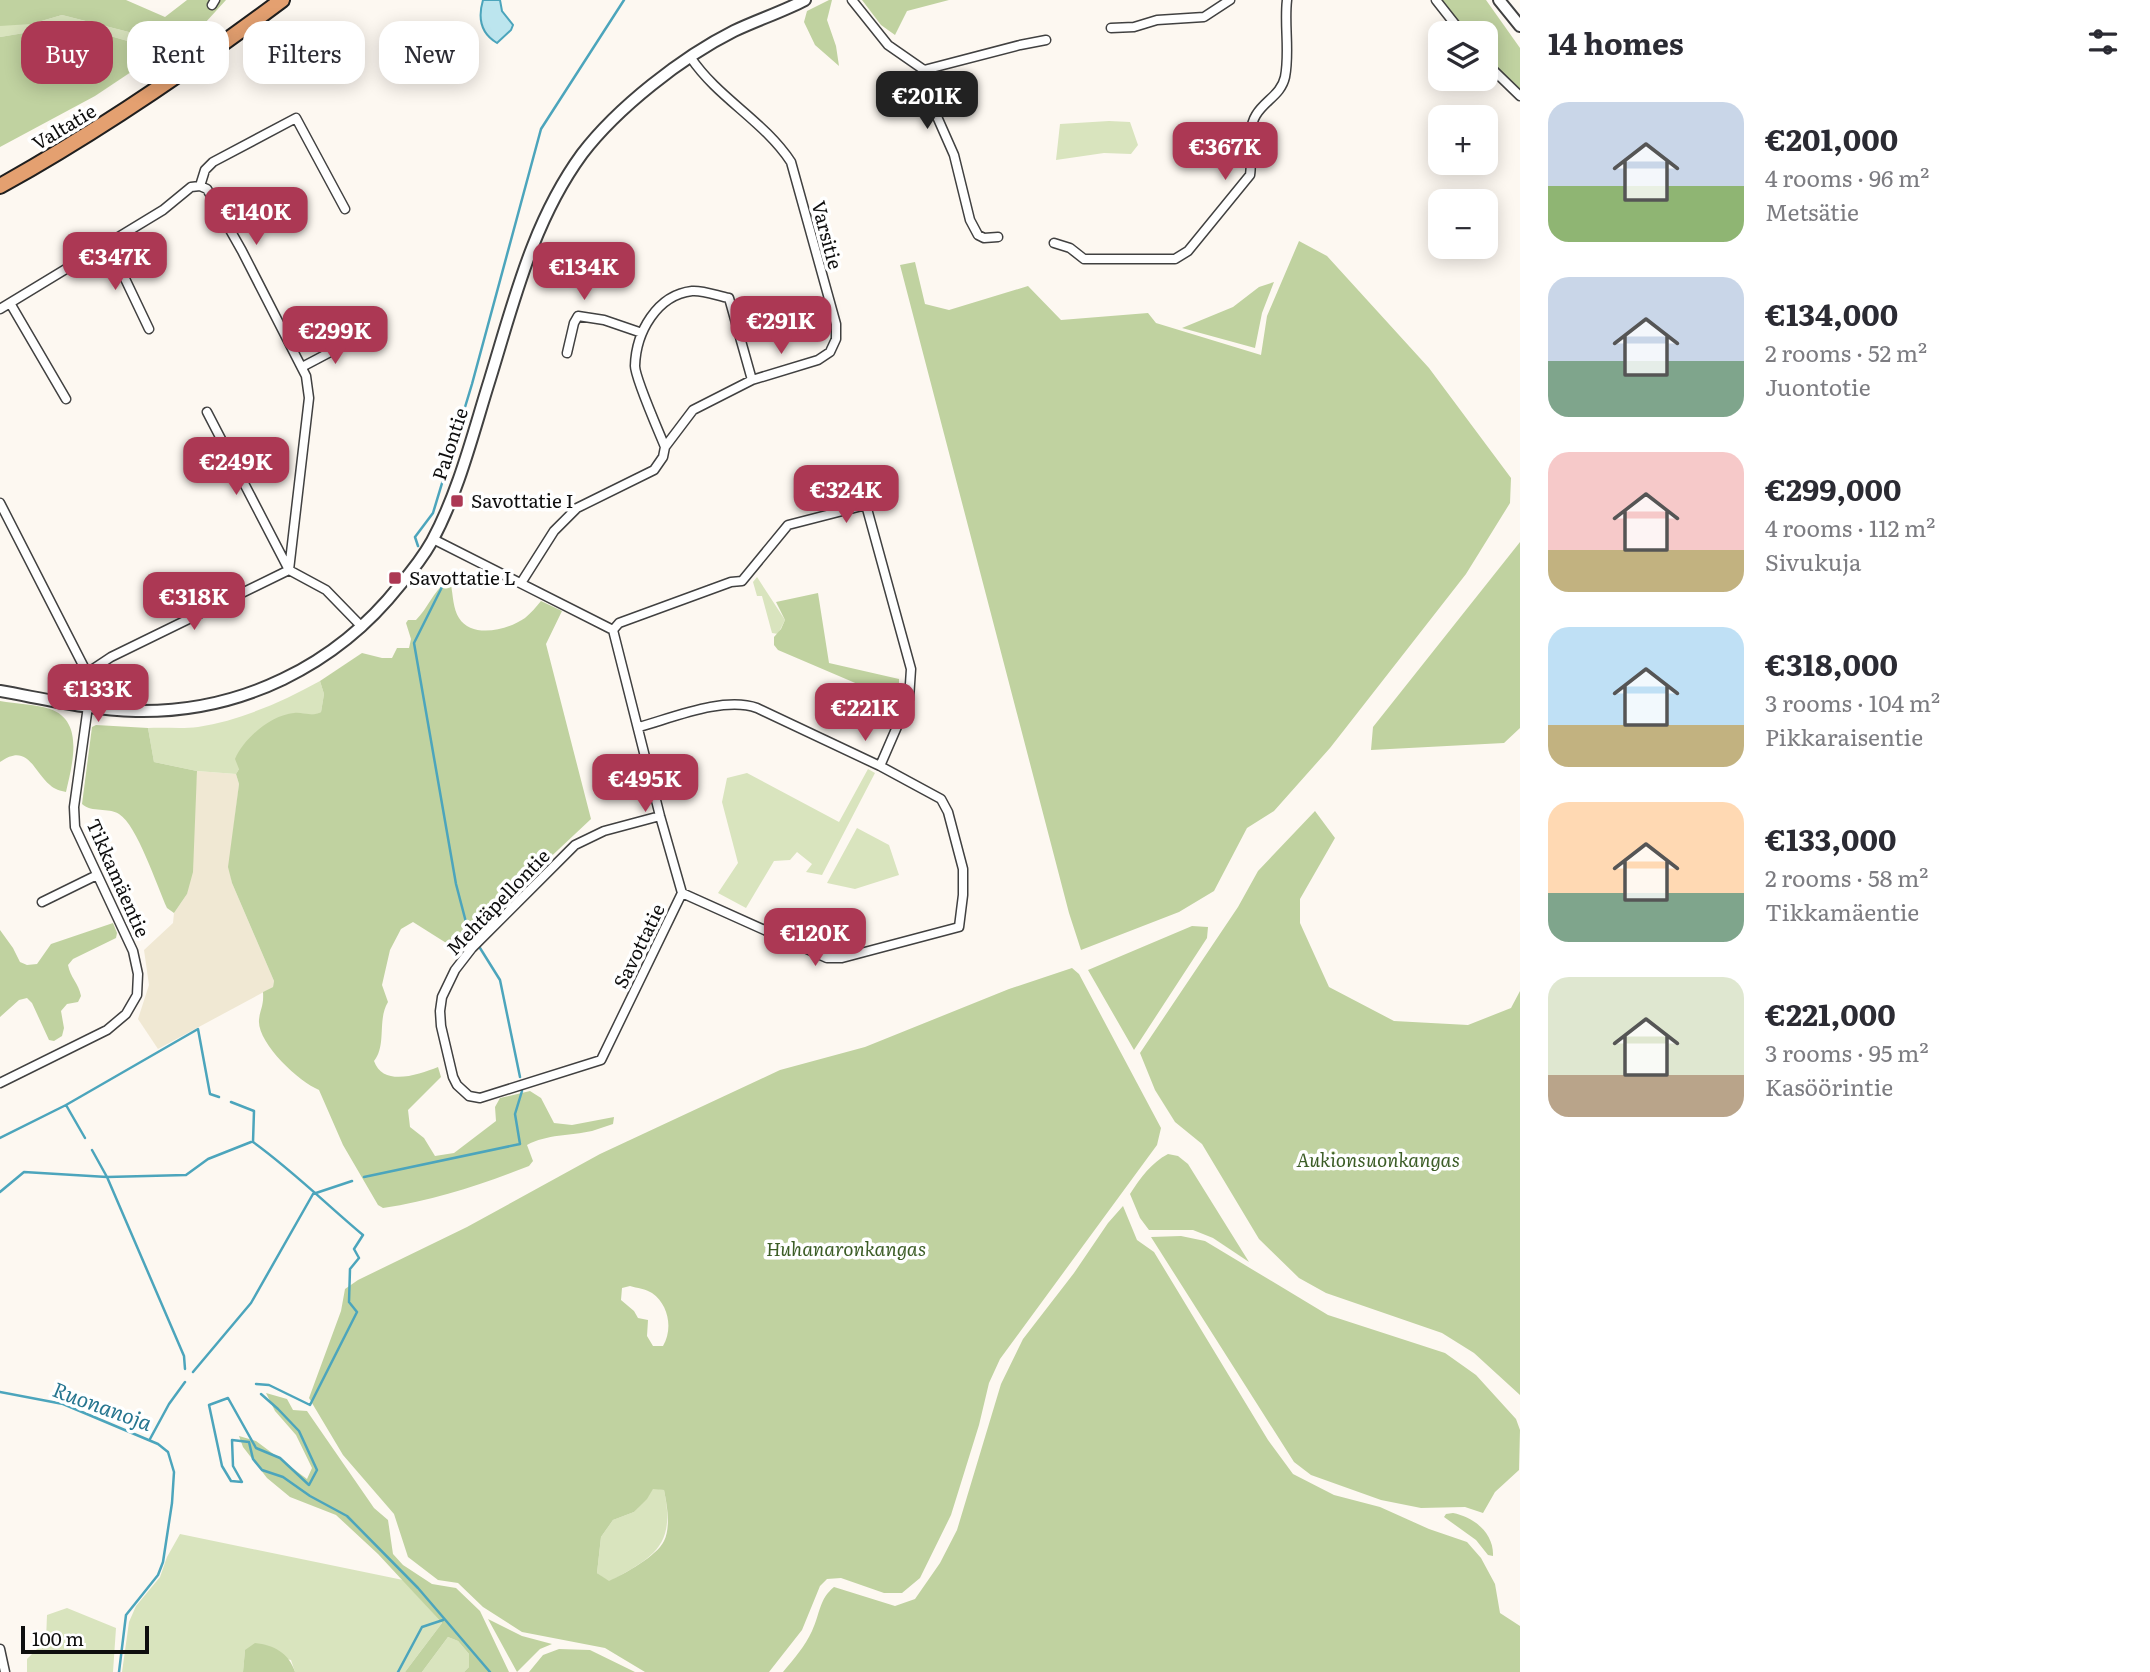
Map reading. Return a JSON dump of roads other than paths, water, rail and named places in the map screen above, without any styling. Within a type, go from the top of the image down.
[{"type":"highway","name":"Valtatie","points":[[0,186],[98,130],[282,0]]},
{"type":"street","name":"Palontie","points":[[0,691],[135,711],[198,706],[234,698],[297,673],[336,648],[362,627],[389,599],[433,539],[465,459],[527,260],[542,219],[562,184],[598,135],[635,100],[691,58],[732,32],[805,0]]},
{"type":"street","points":[[852,0],[888,45],[924,71],[931,103],[954,155],[973,228],[984,238],[999,237]]},
{"type":"street","points":[[1111,28],[1134,27],[1157,20],[1204,17],[1230,0]]},
{"type":"street","points":[[1054,243],[1070,248],[1084,259],[1175,259],[1188,251],[1250,175],[1251,134],[1255,116],[1279,93],[1285,78],[1287,0]]},
{"type":"street","points":[[1436,0],[1453,21]]},
{"type":"street","points":[[1499,0],[1520,26]]},
{"type":"street","points":[[924,71],[1020,44],[1046,40]]},
{"type":"street","name":"Varsitie","points":[[521,583],[554,531],[577,508],[654,470],[663,457],[665,447],[693,410],[752,380],[818,360],[830,352],[836,339],[836,324],[791,162],[778,142],[718,89],[691,58]]},
{"type":"street","points":[[1498,75],[1520,96]]},
{"type":"street","points":[[200,186],[205,170],[213,162],[296,118],[345,209]]},
{"type":"street","points":[[0,309],[163,210],[191,187],[200,186],[207,189],[302,367],[309,398],[289,570]]},
{"type":"street","points":[[108,243],[149,329]]},
{"type":"street","points":[[665,447],[635,367],[642,332],[650,316],[671,296],[694,290],[729,298],[752,380]]},
{"type":"street","points":[[10,303],[66,399]]},
{"type":"street","points":[[566,353],[578,316],[604,320],[642,332]]},
{"type":"street","points":[[302,367],[355,339]]},
{"type":"street","points":[[207,412],[289,570],[326,590],[362,627]]},
{"type":"street","name":"Tikkamäentie","points":[[0,502],[88,673],[88,706],[74,817],[78,836],[137,964],[139,985],[132,1006],[107,1030],[0,1083]]},
{"type":"street","points":[[433,539],[613,630],[619,623],[731,582],[742,581],[788,525],[866,505],[911,669],[909,699],[880,766]]},
{"type":"street","points":[[88,673],[111,657],[289,570]]},
{"type":"street","name":"Savottatie","points":[[480,1098],[601,1059],[682,893],[613,630]]},
{"type":"street","points":[[639,727],[711,708],[746,704],[880,766],[941,799],[948,812],[964,869],[964,895],[959,927],[842,958],[827,958],[682,893]]},
{"type":"street","name":"Mehtäpellontie","points":[[480,1098],[469,1096],[457,1085],[441,1026],[442,998],[455,970],[472,948],[575,845],[604,831],[660,816]]},
{"type":"street","points":[[43,902],[97,875]]},
{"type":"street","points":[[0,1649],[5,1672]]},
{"type":"water","points":[[483,0],[500,0],[502,11],[513,25],[497,43],[487,34],[482,24]]},
{"type":"waterway","points":[[418,546],[415,537],[433,513],[472,384],[541,129],[624,0]]},
{"type":"waterway","points":[[443,579],[443,585],[414,643],[456,884],[467,926],[473,935]]},
{"type":"waterway","points":[[480,948],[500,980],[520,1077]]},
{"type":"waterway","points":[[0,1138],[66,1105],[198,1029],[210,1094],[219,1097]]},
{"type":"waterway","points":[[364,1177],[520,1144],[515,1114],[522,1091]]},
{"type":"waterway","points":[[231,1102],[254,1111],[253,1142],[363,1235],[354,1249],[359,1258],[350,1269],[349,1302],[357,1312],[310,1405],[269,1385],[256,1384]]},
{"type":"waterway","points":[[66,1105],[85,1138]]},
{"type":"waterway","points":[[0,1192],[24,1172],[107,1177],[186,1175],[208,1159],[251,1142]]},
{"type":"waterway","points":[[92,1150],[107,1177],[184,1356],[185,1369]]},
{"type":"waterway","points":[[193,1372],[251,1303],[313,1194],[352,1181]]},
{"type":"waterway","points":[[150,1439],[169,1404],[185,1382]]},
{"type":"waterway","name":"Ruonanoja","points":[[0,1392],[63,1404],[158,1444],[168,1452],[174,1472],[163,1562],[158,1575],[126,1615],[119,1672]]},
{"type":"waterway","points":[[261,1394],[299,1431],[317,1470],[309,1485],[280,1458],[256,1448],[228,1398],[209,1405],[222,1466],[231,1481],[242,1482],[233,1466],[232,1440],[249,1442],[253,1459],[262,1470],[283,1477],[310,1496],[347,1516],[418,1588],[490,1672]]},
{"type":"waterway","points":[[398,1672],[422,1627],[443,1620]]},
{"type":"place","name":"Savottatie I","points":[[457,501]]},
{"type":"place","name":"Savottatie L","points":[[395,578]]},
{"type":"park label","name":"Aukionsuonkangas","points":[[1378,1160]]},
{"type":"park label","name":"Huhanaronkangas","points":[[846,1249]]}]
